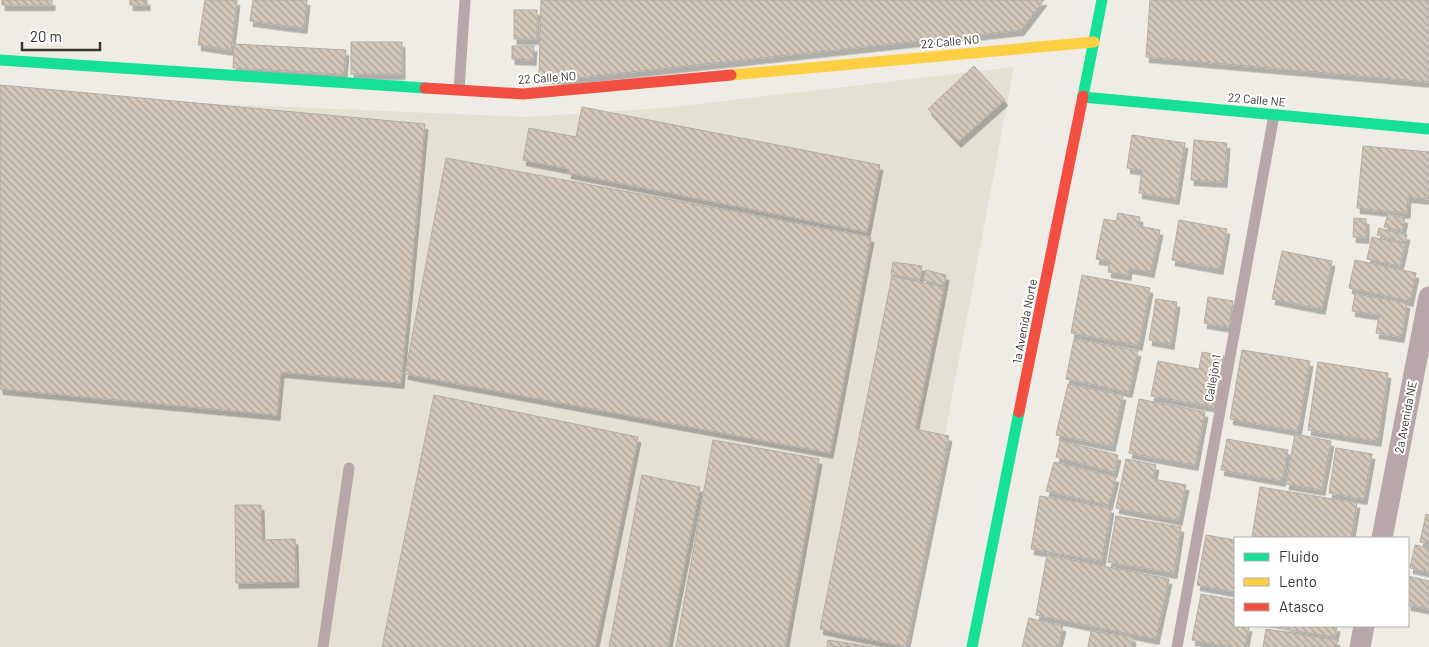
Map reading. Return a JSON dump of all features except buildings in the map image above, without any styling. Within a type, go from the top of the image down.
[{"type":"street","name":"1a Avenida Norte","points":[[972,647],[1102,0]]},
{"type":"street","name":"22 Calle NO","points":[[0,60],[523,94],[1094,42]]},
{"type":"street","name":"22 Calle NE","points":[[1083,97],[1429,129]]},
{"type":"street","name":"2a Avenida NE","points":[[1382,537],[1429,296]]},
{"type":"street","points":[[1360,647],[1364,627]]},
{"type":"lane","points":[[459,90],[466,0]]},
{"type":"lane","name":"Callejón 1","points":[[1176,647],[1274,115]]},
{"type":"lane","points":[[323,647],[349,468]]},
{"type":"shaded area","points":[[1014,67],[905,647],[0,647],[0,95],[527,117],[663,108]]},
{"type":"traffic: fast","points":[[1083,96],[1102,0]]},
{"type":"traffic: fast","points":[[0,60],[425,88]]},
{"type":"traffic: fast","points":[[1083,97],[1429,129]]},
{"type":"traffic: fast","points":[[972,647],[1019,412]]},
{"type":"traffic: slow","points":[[731,75],[1094,42]]},
{"type":"traffic: jam","points":[[425,88],[523,94],[731,75]]},
{"type":"traffic: jam","points":[[1019,412],[1083,96]]}]
